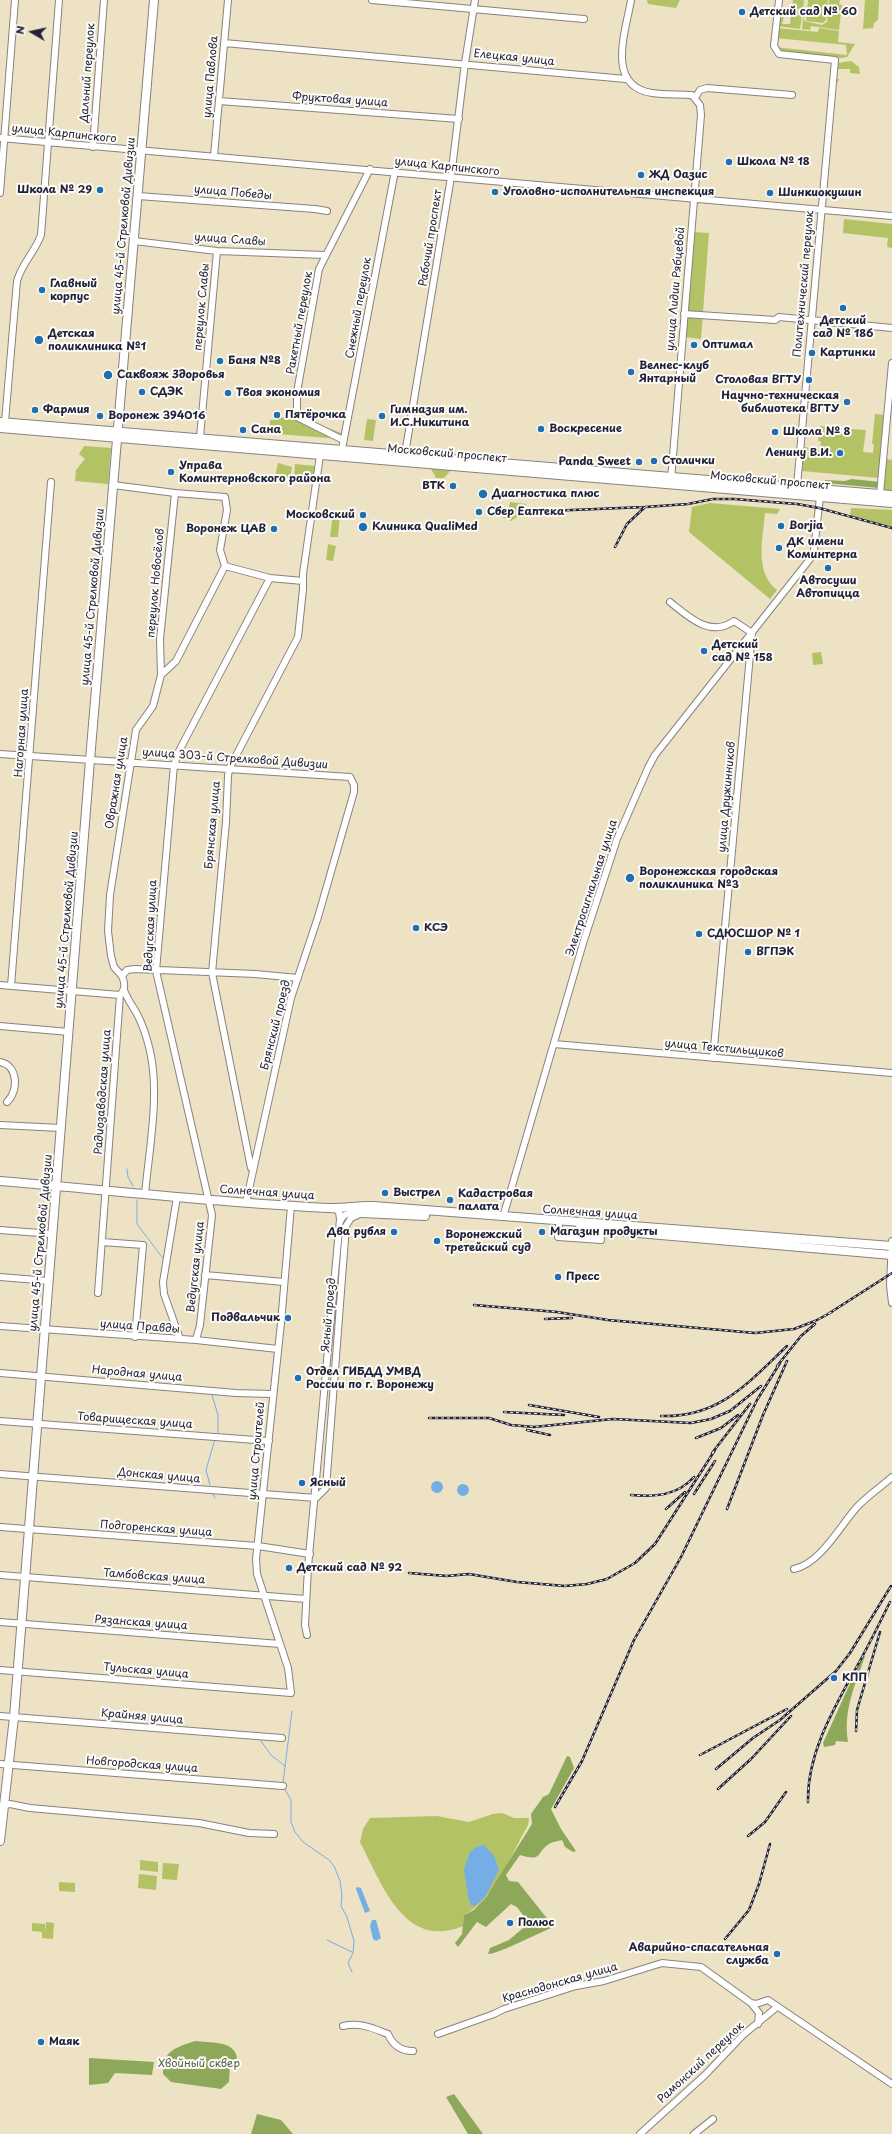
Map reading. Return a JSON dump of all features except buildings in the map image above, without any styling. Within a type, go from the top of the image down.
[{"type":"main road","name":"улица 45-й Стрелковой Дивизии","points":[[0,1841],[2,1806],[9,1765],[22,1624],[90,760],[154,0]]},
{"type":"main road","name":"Московский проспект","points":[[2,424],[671,480],[797,486],[892,495]]},
{"type":"main road","name":"Московский проспект","points":[[117,434],[200,437],[321,451],[342,448],[892,503]]},
{"type":"main road","name":"Солнечная улица","points":[[0,1181],[246,1203],[334,1208],[359,1205],[503,1219],[602,1231],[891,1255]]},
{"type":"main road","name":"Солнечная улица","points":[[362,1213],[503,1219],[892,1246]]},
{"type":"street","points":[[0,193],[2,138],[15,0]]},
{"type":"street","points":[[2,424],[17,280],[20,269],[36,249],[41,235],[59,0]]},
{"type":"street","name":"Дальний переулок","points":[[93,147],[104,0]]},
{"type":"street","name":"улица Павлова","points":[[214,156],[228,0]]},
{"type":"street","points":[[372,0],[584,19]]},
{"type":"street","name":"Рабочий проспект","points":[[406,454],[451,176],[465,63],[475,0]]},
{"type":"street","points":[[626,79],[622,67],[622,55],[631,0]]},
{"type":"street","name":"Политехнический переулок","points":[[778,0],[774,46],[776,51],[779,54],[836,60],[810,320],[797,486]]},
{"type":"street","name":"Елецкая улица","points":[[224,43],[465,63],[626,79],[630,85],[651,93],[686,95],[695,98]]},
{"type":"street","points":[[695,98],[700,90],[707,88],[792,95]]},
{"type":"street","name":"улица Лидии Рябцевой","points":[[671,480],[701,115],[700,105],[695,98]]},
{"type":"street","name":"Фруктовая улица","points":[[219,101],[459,119]]},
{"type":"street","name":"улица Карпинского","points":[[2,138],[93,147],[395,171],[694,200],[892,216]]},
{"type":"street","name":"Ракетный переулок","points":[[343,440],[298,417],[296,411],[297,392],[319,269],[370,169]]},
{"type":"street","name":"Снежный переулок","points":[[342,448],[395,171]]},
{"type":"street","name":"улица Победы","points":[[138,196],[315,209],[327,212]]},
{"type":"street","name":"улица Славы","points":[[134,241],[217,251],[325,255]]},
{"type":"street","name":"переулок Славы","points":[[200,437],[217,251]]},
{"type":"street","points":[[684,314],[775,320],[779,317],[892,328]]},
{"type":"street","points":[[880,494],[892,363]]},
{"type":"street","name":"Брянская улица","points":[[252,1172],[212,973],[226,822],[229,769],[298,637],[303,581],[321,451]]},
{"type":"street","name":"Нагорная улица","points":[[11,986],[51,482]]},
{"type":"street","points":[[113,485],[175,493],[226,497],[227,510],[220,550],[225,566],[270,578],[303,581]]},
{"type":"street","name":"переулок Новосёлов","points":[[162,675],[160,639],[175,493]]},
{"type":"street","name":"Электросигнальная улица","points":[[503,1219],[554,1044],[617,839],[648,768],[655,755],[810,559],[814,550],[820,497]]},
{"type":"street","name":"Овражная улица","points":[[122,992],[125,984],[122,976],[114,967],[109,924],[110,895],[136,730],[153,706],[162,675],[176,661],[225,566]]},
{"type":"street","name":"Ведугская улица","points":[[196,1340],[200,1325],[212,1222],[156,971],[174,765],[179,750],[270,578]]},
{"type":"street","points":[[670,602],[698,623],[709,628],[719,628],[734,621],[752,634]]},
{"type":"street","name":"улица Дружинников","points":[[713,1058],[752,634]]},
{"type":"street","name":"улица 303-й Стрелковой Дивизии","points":[[0,754],[350,777]]},
{"type":"street","name":"Брянский проезд","points":[[246,1203],[291,998],[354,792],[353,780],[350,777]]},
{"type":"street","points":[[122,976],[127,970],[135,969],[256,974],[298,978]]},
{"type":"street","points":[[0,985],[73,991],[122,992],[142,1025],[150,1052],[153,1098],[145,1194]]},
{"type":"street","name":"Радиозаводская улица","points":[[98,1293],[122,992]]},
{"type":"street","points":[[0,1026],[69,1032]]},
{"type":"street","name":"улица Текстильщиков","points":[[554,1044],[892,1073]]},
{"type":"street","points":[[0,1062],[8,1064],[14,1072],[13,1094],[7,1102]]},
{"type":"street","points":[[0,1125],[61,1128]]},
{"type":"street","points":[[177,1197],[163,1282],[164,1294],[180,1339]]},
{"type":"street","name":"улица Строителей","points":[[291,1206],[258,1546],[258,1574],[290,1675],[291,1692]]},
{"type":"street","name":"Ясный проезд","points":[[307,1635],[305,1626],[306,1599],[340,1215],[334,1208]]},
{"type":"street","points":[[339,1223],[342,1217],[348,1213],[362,1213]]},
{"type":"street","name":"Ясный проезд","points":[[316,1498],[326,1488],[346,1226],[351,1218],[362,1213]]},
{"type":"street","points":[[0,1230],[53,1234]]},
{"type":"street","points":[[102,1242],[143,1245],[135,1336]]},
{"type":"street","points":[[892,1242],[890,1290],[892,1303]]},
{"type":"street","points":[[205,1275],[284,1282]]},
{"type":"street","points":[[0,1277],[49,1281]]},
{"type":"street","name":"улица Правды","points":[[0,1326],[196,1340],[278,1349]]},
{"type":"street","name":"Народная улица","points":[[0,1373],[236,1393],[272,1394]]},
{"type":"street","name":"Товарищеская улица","points":[[0,1421],[269,1441]]},
{"type":"street","points":[[319,1454],[327,1467]]},
{"type":"street","name":"Донская улица","points":[[0,1474],[316,1498]]},
{"type":"street","points":[[794,1569],[809,1563],[820,1553],[858,1506],[892,1476]]},
{"type":"street","name":"Подгоренская улица","points":[[0,1527],[258,1546],[310,1554]]},
{"type":"street","name":"Тамбовская улица","points":[[0,1575],[306,1599]]},
{"type":"street","name":"Рязанская улица","points":[[0,1622],[280,1644]]},
{"type":"street","name":"Тульская улица","points":[[0,1670],[291,1692]]},
{"type":"street","name":"Крайняя улица","points":[[0,1716],[282,1738]]},
{"type":"street","name":"Новгородская улица","points":[[0,1764],[283,1786]]},
{"type":"street","points":[[2,1806],[15,1804],[30,1808],[199,1824],[248,1833],[274,1834]]},
{"type":"street","name":"Краснодонская улица","points":[[438,2034],[504,2009],[576,1986],[604,1981],[662,1963],[701,1967],[751,2004]]},
{"type":"street","points":[[751,2004],[768,2000],[777,2008],[892,2084]]},
{"type":"street","points":[[751,2004],[759,2013],[758,2024]]},
{"type":"street","name":"Рамонский переулок","points":[[640,2134],[705,2075],[744,2035],[777,2008]]},
{"type":"street","points":[[343,2026],[355,2023],[365,2025],[388,2034],[391,2042],[402,2051],[413,2051]]},
{"type":"street","points":[[694,2134],[712,2119]]},
{"type":"green space","points":[[647,0],[680,0],[676,8],[648,4]]},
{"type":"green space","points":[[793,0],[804,0],[800,29],[777,26],[779,18],[784,17],[782,24],[790,24]]},
{"type":"green space","points":[[805,0],[804,21],[822,25],[827,22],[829,0],[840,0],[839,4],[842,5],[839,30],[811,26],[810,30],[802,29]]},
{"type":"green space","points":[[808,0],[828,0],[826,20],[823,23],[806,21]]},
{"type":"green space","points":[[865,0],[879,0],[878,20],[874,23],[873,28],[863,29]]},
{"type":"green space","points":[[777,28],[818,32],[819,28],[839,31],[838,42],[855,44],[847,57],[841,58],[782,52],[775,47],[847,55],[846,45],[776,38]]},
{"type":"green space","points":[[851,61],[859,67],[860,74],[850,73],[850,69],[838,69],[837,79],[839,79],[838,82],[836,82],[838,63]]},
{"type":"green space","points":[[844,219],[892,224],[892,248],[887,247],[888,238],[843,233]]},
{"type":"green space","points":[[693,232],[709,233],[701,339],[686,337]]},
{"type":"green space","points":[[292,414],[341,433],[340,439],[277,434],[269,430],[270,420],[276,420]]},
{"type":"green space","points":[[875,414],[886,415],[879,478],[802,471],[804,447],[820,449],[821,441],[818,441],[820,426],[837,428],[837,432],[849,433],[850,429],[866,430],[863,452],[873,453],[874,444],[872,444]]},
{"type":"green space","points":[[367,419],[376,420],[373,441],[364,440]]},
{"type":"green space","points":[[84,446],[111,448],[108,484],[75,481],[76,470],[85,459],[79,454]]},
{"type":"green space","points":[[886,459],[892,460],[892,491],[884,490]]},
{"type":"green space","points":[[278,463],[292,467],[290,478],[275,476]]},
{"type":"green space","points":[[295,464],[315,466],[314,481],[294,478]]},
{"type":"green space","points":[[432,467],[452,469],[444,478],[436,478],[431,469]]},
{"type":"green space","points":[[852,479],[880,482],[879,488],[825,483],[825,480],[845,481]]},
{"type":"green space","points":[[510,502],[526,504],[525,512],[511,521],[502,517],[502,513],[508,512]]},
{"type":"green space","points":[[710,503],[780,509],[777,514],[765,513],[762,544],[763,564],[765,574],[770,583],[777,590],[770,599],[689,532],[692,507]]},
{"type":"green space","points":[[851,508],[892,510],[892,527],[850,517]]},
{"type":"green space","points":[[333,513],[340,514],[338,537],[330,537]]},
{"type":"green space","points":[[328,544],[336,546],[333,561],[326,560]]},
{"type":"green space","points":[[821,652],[823,664],[813,665],[812,653]]},
{"type":"green space","points":[[863,1655],[865,1656],[851,1698],[847,1719],[848,1742],[836,1741],[835,1745],[824,1747],[823,1743]]},
{"type":"green space","points":[[567,1756],[570,1757],[574,1768],[551,1809],[561,1829],[576,1851],[573,1852],[565,1847],[562,1840],[549,1844],[536,1857],[533,1858],[520,1855],[506,1875],[509,1881],[518,1882],[554,1927],[500,1951],[488,1954],[490,1948],[509,1940],[529,1923],[517,1907],[511,1904],[486,1927],[477,1922],[458,1947],[455,1943],[462,1934],[464,1915],[474,1910],[487,1896],[532,1824],[531,1814],[543,1797],[549,1794]]},
{"type":"green space","points":[[502,1813],[514,1818],[529,1818],[528,1825],[509,1862],[493,1887],[475,1908],[464,1915],[463,1926],[442,1931],[425,1929],[410,1921],[397,1908],[386,1893],[360,1842],[363,1829],[370,1818],[437,1816],[469,1822],[493,1814]]},
{"type":"green space","points":[[140,1860],[158,1862],[158,1872],[140,1870]]},
{"type":"green space","points":[[163,1863],[179,1864],[177,1880],[162,1879]]},
{"type":"green space","points":[[139,1874],[157,1876],[156,1890],[138,1888]]},
{"type":"green space","points":[[59,1882],[75,1883],[75,1892],[59,1891]]},
{"type":"green space","points":[[46,1922],[54,1923],[53,1939],[42,1938],[42,1932],[32,1931],[32,1923],[45,1924],[45,1933]]},
{"type":"green space","name":"Хвойный сквер","points":[[195,2041],[227,2045],[235,2052],[237,2058],[230,2065],[229,2082],[221,2089],[171,2082],[163,2074],[165,2060],[168,2055],[176,2048]]},
{"type":"green space","points":[[89,2058],[154,2062],[152,2075],[115,2073],[108,2083],[89,2085]]},
{"type":"green space","points":[[454,2094],[483,2134],[468,2134],[446,2097]]},
{"type":"green space","points":[[257,2114],[281,2120],[293,2134],[251,2134]]},
{"type":"water","points":[[435,1481],[439,1481],[443,1487],[439,1493],[435,1493],[431,1489],[431,1485]]},
{"type":"water","points":[[461,1484],[465,1484],[469,1490],[465,1496],[461,1496],[457,1492],[457,1488]]},
{"type":"water","points":[[484,1845],[494,1856],[499,1870],[485,1897],[475,1906],[471,1905],[468,1897],[464,1869],[470,1852],[476,1847]]},
{"type":"water","points":[[357,1887],[361,1888],[370,1911],[365,1913],[356,1889]]},
{"type":"water","points":[[372,1920],[376,1920],[381,1938],[376,1941],[373,1939],[370,1926]]},
{"type":"waterway","points":[[127,1169],[128,1177],[133,1186]]},
{"type":"waterway","points":[[137,1200],[137,1224],[162,1257]]},
{"type":"waterway","points":[[212,1395],[218,1415],[218,1435]]},
{"type":"waterway","points":[[210,1485],[206,1470],[215,1439]]},
{"type":"waterway","points":[[213,1494],[215,1498]]},
{"type":"waterway","points":[[283,1783],[292,1711]]},
{"type":"waterway","points":[[261,1741],[271,1755],[285,1766]]},
{"type":"waterway","points":[[284,1788],[291,1800],[291,1822],[295,1832],[303,1842],[329,1860],[334,1866],[340,1881],[342,1896],[341,1906],[347,1917],[354,1941],[353,1953],[348,1963],[352,1972]]},
{"type":"waterway","points":[[327,1940],[352,1952]]},
{"type":"railway","points":[[525,512],[645,507],[688,504],[713,499],[734,499],[797,504],[819,508],[892,528]]},
{"type":"railway","points":[[615,547],[627,524],[645,507]]},
{"type":"railway","points":[[828,1314],[892,1273]]},
{"type":"railway","points":[[474,1305],[557,1312],[608,1320],[755,1333],[794,1329],[815,1321],[832,1312]]},
{"type":"railway","points":[[545,1319],[572,1318]]},
{"type":"railway","points":[[777,1366],[801,1336],[815,1324]]},
{"type":"railway","points":[[661,1416],[681,1415],[700,1411],[731,1396],[759,1373],[787,1346]]},
{"type":"railway","points":[[727,1509],[763,1415],[787,1361]]},
{"type":"railway","points":[[555,1807],[582,1761],[634,1640],[681,1557],[757,1400],[780,1363]]},
{"type":"railway","points":[[429,1418],[489,1418],[511,1425],[534,1427],[613,1419],[691,1423],[711,1419],[730,1411],[761,1386]]},
{"type":"railway","points":[[712,1453],[750,1404]]},
{"type":"railway","points":[[529,1405],[599,1417]]},
{"type":"railway","points":[[504,1412],[564,1415]]},
{"type":"railway","points":[[696,1438],[721,1428],[738,1415]]},
{"type":"railway","points":[[527,1430],[550,1435]]},
{"type":"railway","points":[[409,1573],[447,1576],[469,1574],[517,1582],[565,1586],[587,1584],[607,1579],[635,1563],[655,1544],[715,1450]]},
{"type":"railway","points":[[694,1494],[715,1461]]},
{"type":"railway","points":[[631,1495],[649,1496],[673,1492],[694,1477]]},
{"type":"railway","points":[[666,1509],[685,1492]]},
{"type":"railway","points":[[716,1769],[753,1738],[780,1720],[836,1671],[850,1653],[891,1586]]},
{"type":"railway","points":[[808,1802],[812,1767],[823,1733],[830,1716],[890,1602]]},
{"type":"railway","points":[[856,1731],[857,1710],[880,1632]]},
{"type":"railway","points":[[700,1755],[787,1709]]},
{"type":"railway","points":[[718,1789],[751,1759],[791,1716]]},
{"type":"railway","points":[[748,1836],[765,1822],[786,1792]]},
{"type":"railway","points":[[725,1939],[749,1910],[759,1884],[770,1844]]},
{"type":"place","name":"Детский сад № 60","points":[[742,12]]},
{"type":"place","name":"Школа № 18","points":[[729,162]]},
{"type":"place","name":"ЖД Оазис","points":[[641,175]]},
{"type":"place","name":"Школа № 29","points":[[100,190]]},
{"type":"place","name":"Уголовно-исполнительная инспекция","points":[[495,192]]},
{"type":"place","name":"Шинкиокушин","points":[[770,193]]},
{"type":"place","name":"Главный корпус","points":[[42,290]]},
{"type":"place","name":"Детский сад № 186","points":[[843,308]]},
{"type":"place","name":"Детская поликлиника №1","points":[[39,340]]},
{"type":"place","name":"Оптимал","points":[[694,345]]},
{"type":"place","name":"Картинки","points":[[812,353]]},
{"type":"place","name":"Баня №8","points":[[220,361]]},
{"type":"place","name":"Велнес-клуб Янтарный","points":[[631,372]]},
{"type":"place","name":"Саквояж Здоровья","points":[[108,375]]},
{"type":"place","name":"Столовая ВГТУ","points":[[809,380]]},
{"type":"place","name":"СДЭК","points":[[142,392]]},
{"type":"place","name":"Твоя экономия","points":[[228,393]]},
{"type":"place","name":"Научно-техническая библиотека ВГТУ","points":[[847,402]]},
{"type":"place","name":"Фармия","points":[[35,410]]},
{"type":"place","name":"Пятёрочка","points":[[277,415]]},
{"type":"place","name":"Воронеж 394016","points":[[100,416]]},
{"type":"place","name":"Гимназия им. И.С.Никитина","points":[[382,416]]},
{"type":"place","name":"Воскресение","points":[[541,429]]},
{"type":"place","name":"Сана","points":[[243,430]]},
{"type":"place","name":"Школа № 8","points":[[775,432]]},
{"type":"place","name":"Ленину В.И.","points":[[840,453]]},
{"type":"place","name":"Столички","points":[[654,461]]},
{"type":"place","name":"Panda Sweet","points":[[639,462]]},
{"type":"place","name":"Управа Коминтерновского района","points":[[171,472]]},
{"type":"place","name":"ВТК","points":[[453,486]]},
{"type":"place","name":"Диагностика плюс","points":[[483,494]]},
{"type":"place","name":"Сбер Еаптека","points":[[479,512]]},
{"type":"place","name":"Московский","points":[[363,515]]},
{"type":"place","name":"Borjia","points":[[781,526]]},
{"type":"place","name":"Клиника QualiMed","points":[[363,527]]},
{"type":"place","name":"Воронеж ЦАВ","points":[[274,529]]},
{"type":"place","name":"ДК имени Коминтерна","points":[[779,548]]},
{"type":"place","name":"Автосуши Автопицца","points":[[828,568]]},
{"type":"place","name":"Детский сад № 158","points":[[704,651]]},
{"type":"place","name":"Воронежская городская поликлиника №3","points":[[630,878]]},
{"type":"place","name":"КСЭ","points":[[416,928]]},
{"type":"place","name":"СДЮСШОР № 1","points":[[699,934]]},
{"type":"place","name":"ВГПЭК","points":[[748,952]]},
{"type":"place","name":"Выстрел","points":[[385,1193]]},
{"type":"place","name":"Кадастровая палата","points":[[450,1200]]},
{"type":"place","name":"Два рубля","points":[[394,1232]]},
{"type":"place","name":"Магазин продукты","points":[[542,1232]]},
{"type":"place","name":"Воронежский третейский суд","points":[[437,1241]]},
{"type":"place","name":"Пресс","points":[[558,1277]]},
{"type":"place","name":"Подвальчик","points":[[288,1318]]},
{"type":"place","name":"Отдел ГИБДД УМВД России по г. Воронежу","points":[[298,1378]]},
{"type":"place","name":"Ясный","points":[[302,1483]]},
{"type":"place","name":"Детский сад № 92","points":[[289,1568]]},
{"type":"place","name":"КПП","points":[[834,1678]]},
{"type":"place","name":"Полюс","points":[[510,1923]]},
{"type":"place","name":"Аварийно-спасательная служба","points":[[777,1954]]},
{"type":"place","name":"Маяк","points":[[41,2042]]}]
